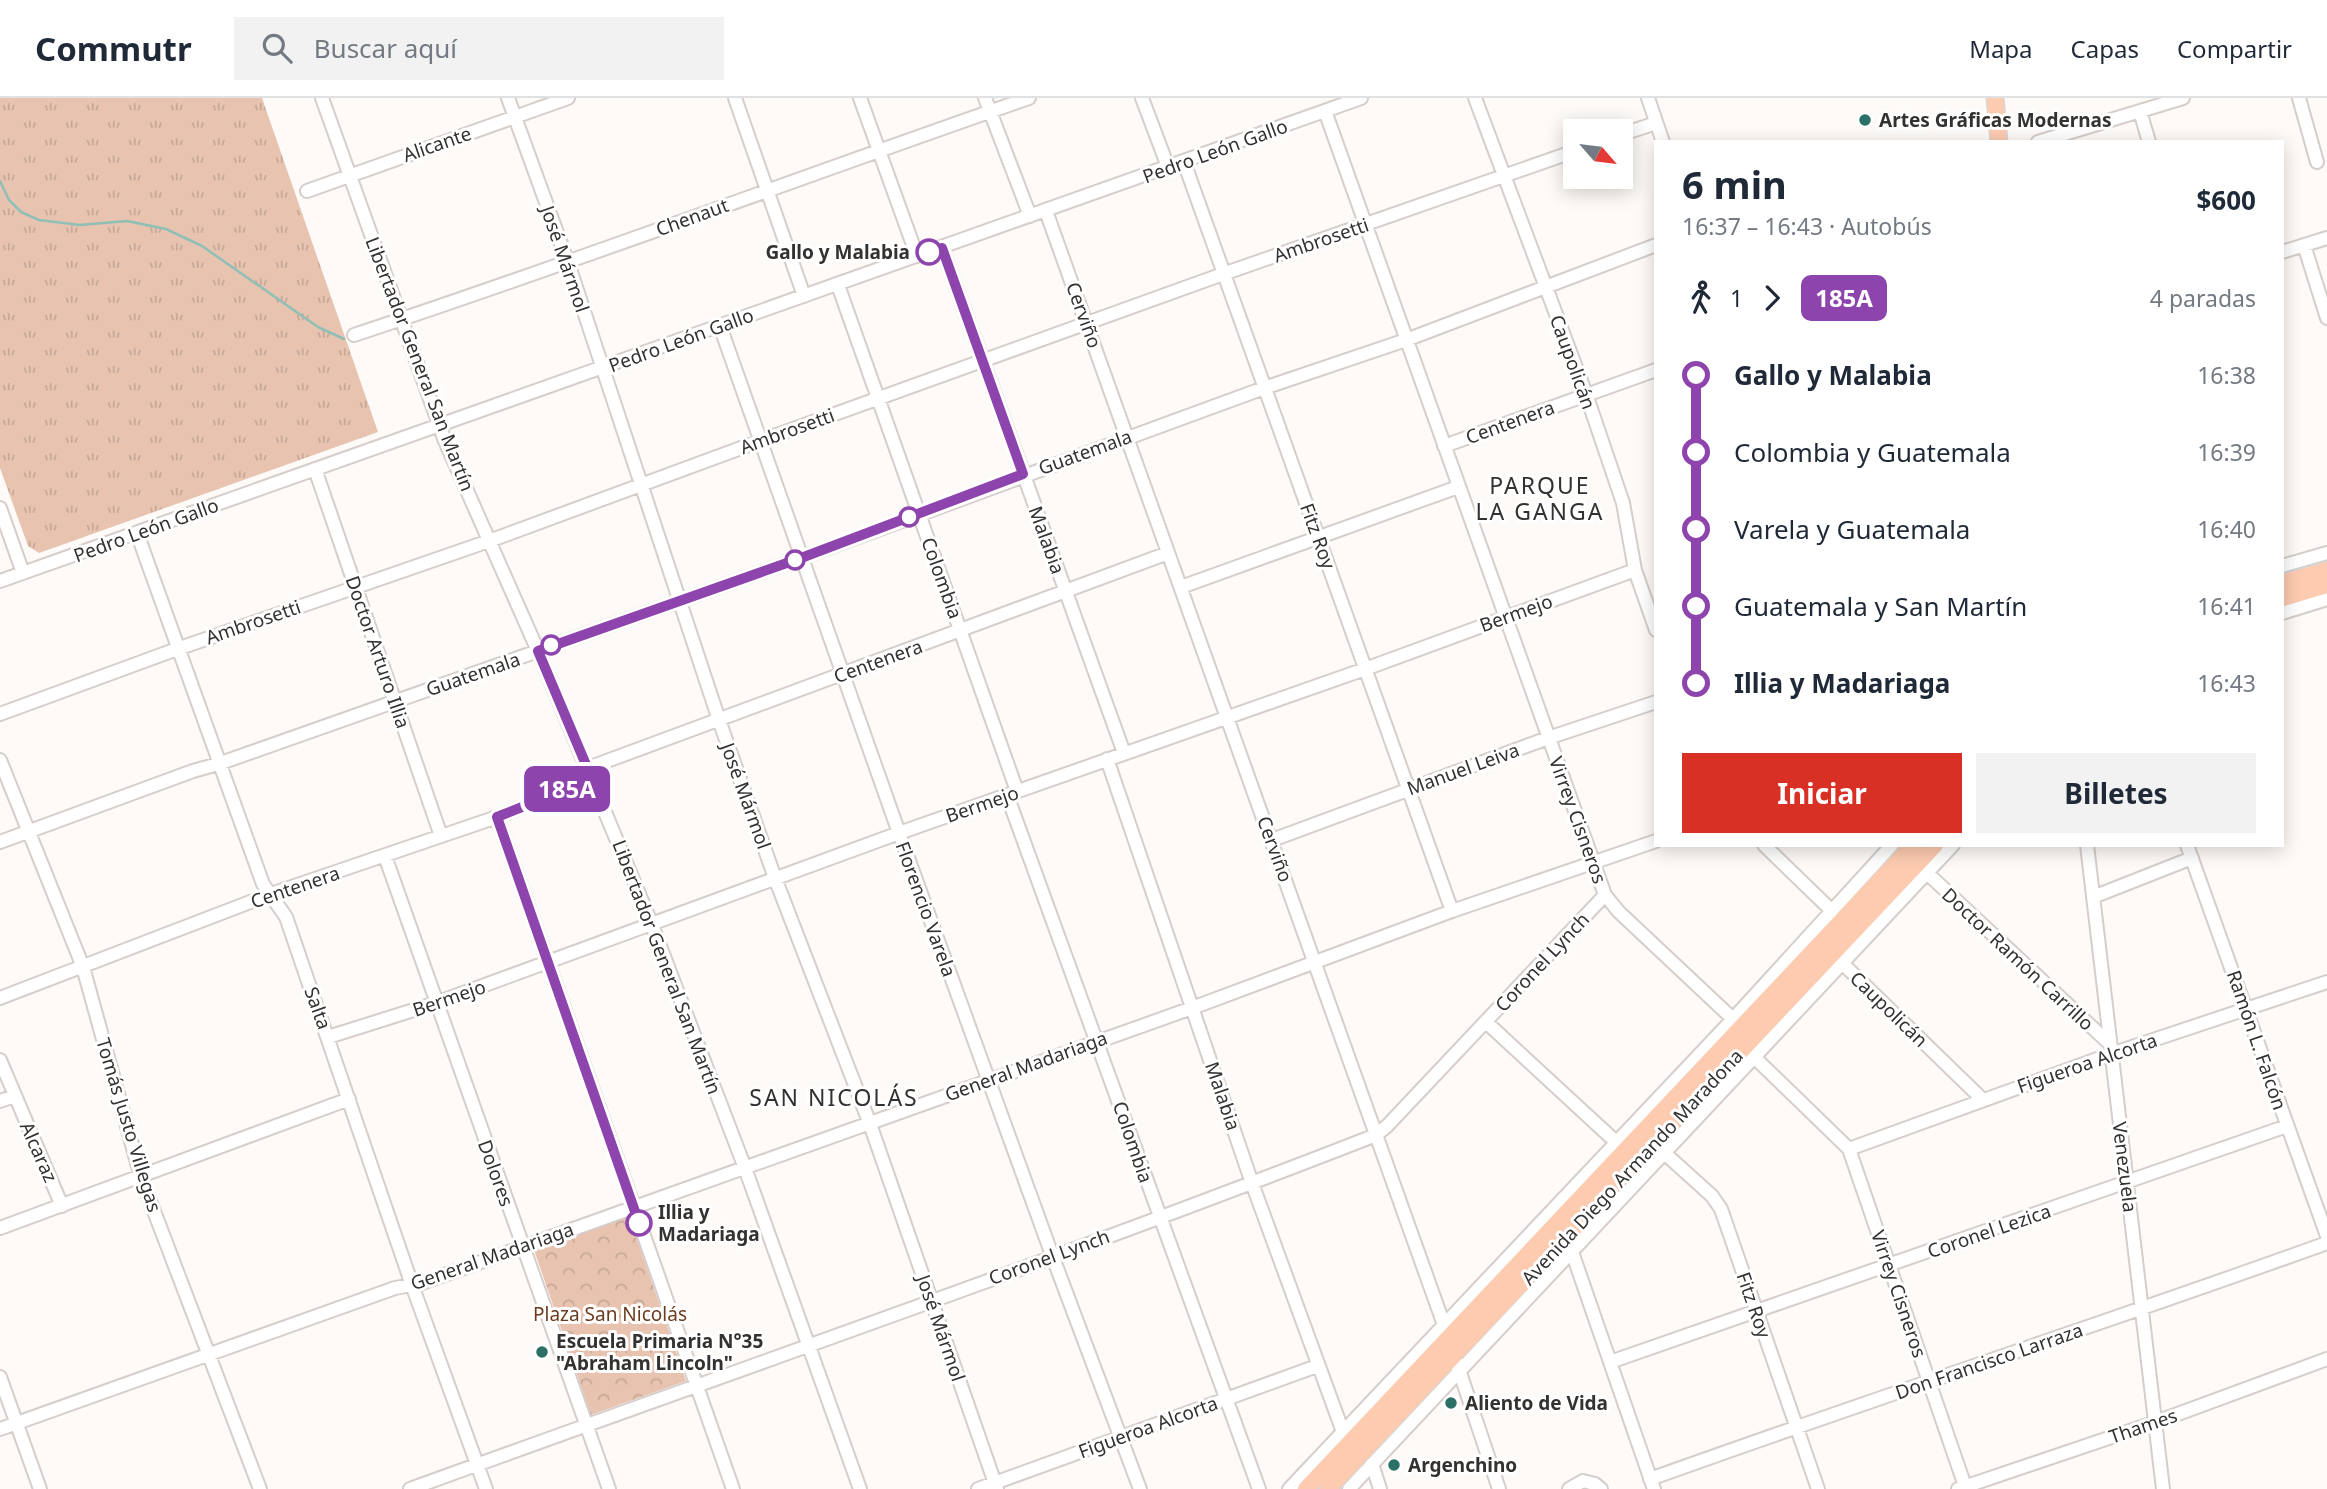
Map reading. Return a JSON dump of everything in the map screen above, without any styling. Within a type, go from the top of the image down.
[{"type":"main road","points":[[1994,98],[1999,140]]},
{"type":"main road","points":[[2284,582],[2327,570]]},
{"type":"main road","points":[[2284,597],[2327,585]]},
{"type":"main road","name":"Avenida Diego Armando Maradona","points":[[1306,1489],[1349,1434],[1417,1371],[1446,1331],[1620,1146],[1688,1083],[1737,1023],[1835,928],[1911,847]]},
{"type":"main road","name":"Avenida Diego Armando Maradona","points":[[1328,1489],[1457,1365],[1839,957],[1933,847]]},
{"type":"main road","points":[[1620,1146],[1644,1113],[1688,1083]]},
{"type":"main road","points":[[1446,1331],[1531,1234]]},
{"type":"main road","points":[[1349,1434],[1382,1390],[1417,1371]]},
{"type":"street","name":"Libertador General San Martín","points":[[322,98],[439,426],[538,651],[652,925],[745,1167],[860,1489]]},
{"type":"street","name":"José Mármol","points":[[508,98],[568,263],[719,720],[775,878],[870,1124],[996,1486]]},
{"type":"street","name":"Alicante","points":[[307,191],[568,98]]},
{"type":"street","points":[[735,98],[804,296]]},
{"type":"street","points":[[860,98],[917,256]]},
{"type":"street","points":[[985,98],[1030,216]]},
{"type":"street","name":"Chenaut","points":[[354,335],[568,263],[1029,98]]},
{"type":"street","points":[[1142,98],[1168,167]]},
{"type":"street","name":"Pedro León Gallo","points":[[0,582],[1185,162],[1325,111],[1346,100],[1361,98]]},
{"type":"street","name":"Caupolicán","points":[[1475,98],[1586,394],[1623,503],[1635,570],[1654,624]]},
{"type":"street","points":[[1648,98],[1662,140]]},
{"type":"street","points":[[2045,140],[2183,98]]},
{"type":"street","points":[[2299,98],[2317,162]]},
{"type":"street","name":"Virrey Cisneros","points":[[1325,111],[1605,895],[1619,912],[1737,1023],[1751,1050],[1849,1149],[1963,1488]]},
{"type":"street","points":[[2140,111],[2148,140]]},
{"type":"street","points":[[1633,130],[1656,122]]},
{"type":"street","name":"Ambrosetti","points":[[0,714],[177,649],[489,541],[1223,274],[1563,155]]},
{"type":"street","name":"Fitz Roy","points":[[1185,162],[1452,911]]},
{"type":"street","name":"Cerviño","points":[[1046,211],[1272,840],[1446,1331],[1499,1489]]},
{"type":"street","points":[[2284,251],[2327,238]]},
{"type":"street","points":[[2304,245],[2327,318]]},
{"type":"street","name":"Guatemala","points":[[0,842],[193,771],[801,558],[1023,474],[1406,340],[1654,246]]},
{"type":"street","name":"Malabia","points":[[942,248],[1124,753]]},
{"type":"street","name":"Colombia","points":[[838,285],[961,631],[1012,793],[1097,1041],[1259,1489]]},
{"type":"street","name":"Florencio Varela","points":[[720,326],[899,833],[1140,1489]]},
{"type":"street","name":"Centenera","points":[[1444,446],[1654,371]]},
{"type":"street","name":"Doctor Arturo Illia","points":[[315,469],[441,836]]},
{"type":"street","points":[[1181,587],[1458,487]]},
{"type":"street","points":[[0,508],[23,573]]},
{"type":"street","name":"Salta","points":[[137,533],[263,884],[286,918],[412,1285],[486,1489]]},
{"type":"street","name":"Centenera","points":[[0,998],[271,894],[497,817],[590,773],[719,720],[1168,553]]},
{"type":"street","points":[[2284,565],[2327,553]]},
{"type":"street","name":"Bermejo","points":[[328,1037],[436,1003],[899,833],[1365,669],[1635,570]]},
{"type":"street","points":[[2284,612],[2327,599]]},
{"type":"street","name":"Manuel Leiva","points":[[1272,840],[1549,738],[1654,703]]},
{"type":"street","name":"Malabia","points":[[1107,759],[1317,1366],[1349,1434]]},
{"type":"street","name":"Tomás Justo Villegas","points":[[0,760],[83,967],[141,1177],[260,1489]]},
{"type":"street","points":[[497,817],[733,1489]]},
{"type":"street","name":"General Madariaga","points":[[0,1429],[209,1353],[522,1247],[870,1124],[1452,911],[1654,842]]},
{"type":"street","points":[[1766,847],[1831,910]]},
{"type":"street","name":"Avenida Diego Armando Maradona","points":[[1644,1113],[1737,1023],[1831,910],[1890,847]]},
{"type":"street","name":"Avenida Diego Armando Maradona","points":[[1839,957],[1951,847]]},
{"type":"street","name":"Venezuela","points":[[2087,847],[2163,1489]]},
{"type":"street","name":"Ramón L. Falcón","points":[[2188,847],[2327,1236]]},
{"type":"street","name":"Dolores","points":[[384,856],[609,1489]]},
{"type":"street","points":[[2092,897],[2192,858]]},
{"type":"street","name":"Doctor Ramón Carrillo","points":[[1927,873],[2110,1049]]},
{"type":"street","name":"Coronel Lynch","points":[[410,1489],[810,1346],[1376,1135],[1605,895]]},
{"type":"street","name":"Caupolicán","points":[[1831,910],[1839,957],[1982,1099]]},
{"type":"street","name":"Figueroa Alcorta","points":[[1849,1149],[2110,1049],[2246,1010],[2327,982]]},
{"type":"street","points":[[1486,1021],[1620,1146]]},
{"type":"street","name":"Alcaraz","points":[[0,1060],[62,1206]]},
{"type":"street","points":[[0,1101],[14,1096]]},
{"type":"street","points":[[0,1228],[349,1099]]},
{"type":"street","name":"Coronel Lezica","points":[[1610,1362],[2287,1126]]},
{"type":"street","name":"Avenida Diego Armando Maradona","points":[[1531,1234],[1620,1146]]},
{"type":"street","name":"Fitz Roy","points":[[1659,1148],[1717,1203],[1818,1489]]},
{"type":"street","name":"Avenida Diego Armando Maradona","points":[[1349,1489],[1457,1365],[1572,1252],[1659,1148]]},
{"type":"street","name":"Don Francisco Larraza","points":[[1652,1484],[1797,1426],[2141,1310],[2327,1243]]},
{"type":"street","points":[[1572,1252],[1652,1484]]},
{"type":"street","name":"Avenida Diego Armando Maradona","points":[[1382,1390],[1446,1331]]},
{"type":"street","name":"Thames","points":[[1963,1488],[2156,1422],[2327,1359]]},
{"type":"street","name":"Figueroa Alcorta","points":[[978,1489],[996,1486],[1120,1436],[1317,1366]]},
{"type":"street","points":[[0,1377],[40,1489]]},
{"type":"street","name":"Avenida Diego Armando Maradona","points":[[1289,1489],[1349,1434]]},
{"type":"street","points":[[1372,1464],[1380,1489]]},
{"type":"street","points":[[1569,1489],[1583,1481],[1595,1484],[1601,1489]]},
{"type":"green space","points":[[0,98],[262,98],[378,432],[39,553],[28,546],[0,468]]},
{"type":"green space","name":"Plaza San Nicolás","points":[[628,1213],[686,1381],[591,1415],[533,1247]]},
{"type":"waterway","points":[[0,181],[9,200],[21,212],[39,220],[80,225],[127,221],[166,229],[202,246],[318,327],[344,339]]},
{"type":"bus line","name":"185A","points":[[639,1223],[497,817],[592,779],[538,651],[801,558],[1023,474],[942,248],[929,252]]},
{"type":"place","name":"Artes Gráficas Modernas","points":[[1865,120]]},
{"type":"place","name":"Gallo y Malabia","points":[[929,252]]},
{"type":"place","name":"Illia y Madariaga","points":[[639,1223]]},
{"type":"place","name":"Escuela Primaria N°35 \"Abraham Lincoln\"","points":[[542,1352]]},
{"type":"place","name":"Aliento de Vida","points":[[1451,1403]]},
{"type":"place","name":"Argenchino","points":[[1394,1465]]},
{"type":"district","name":"PARQUE LA GANGA","points":[[1540,498]]},
{"type":"district","name":"SAN NICOLÁS","points":[[834,1097]]}]
